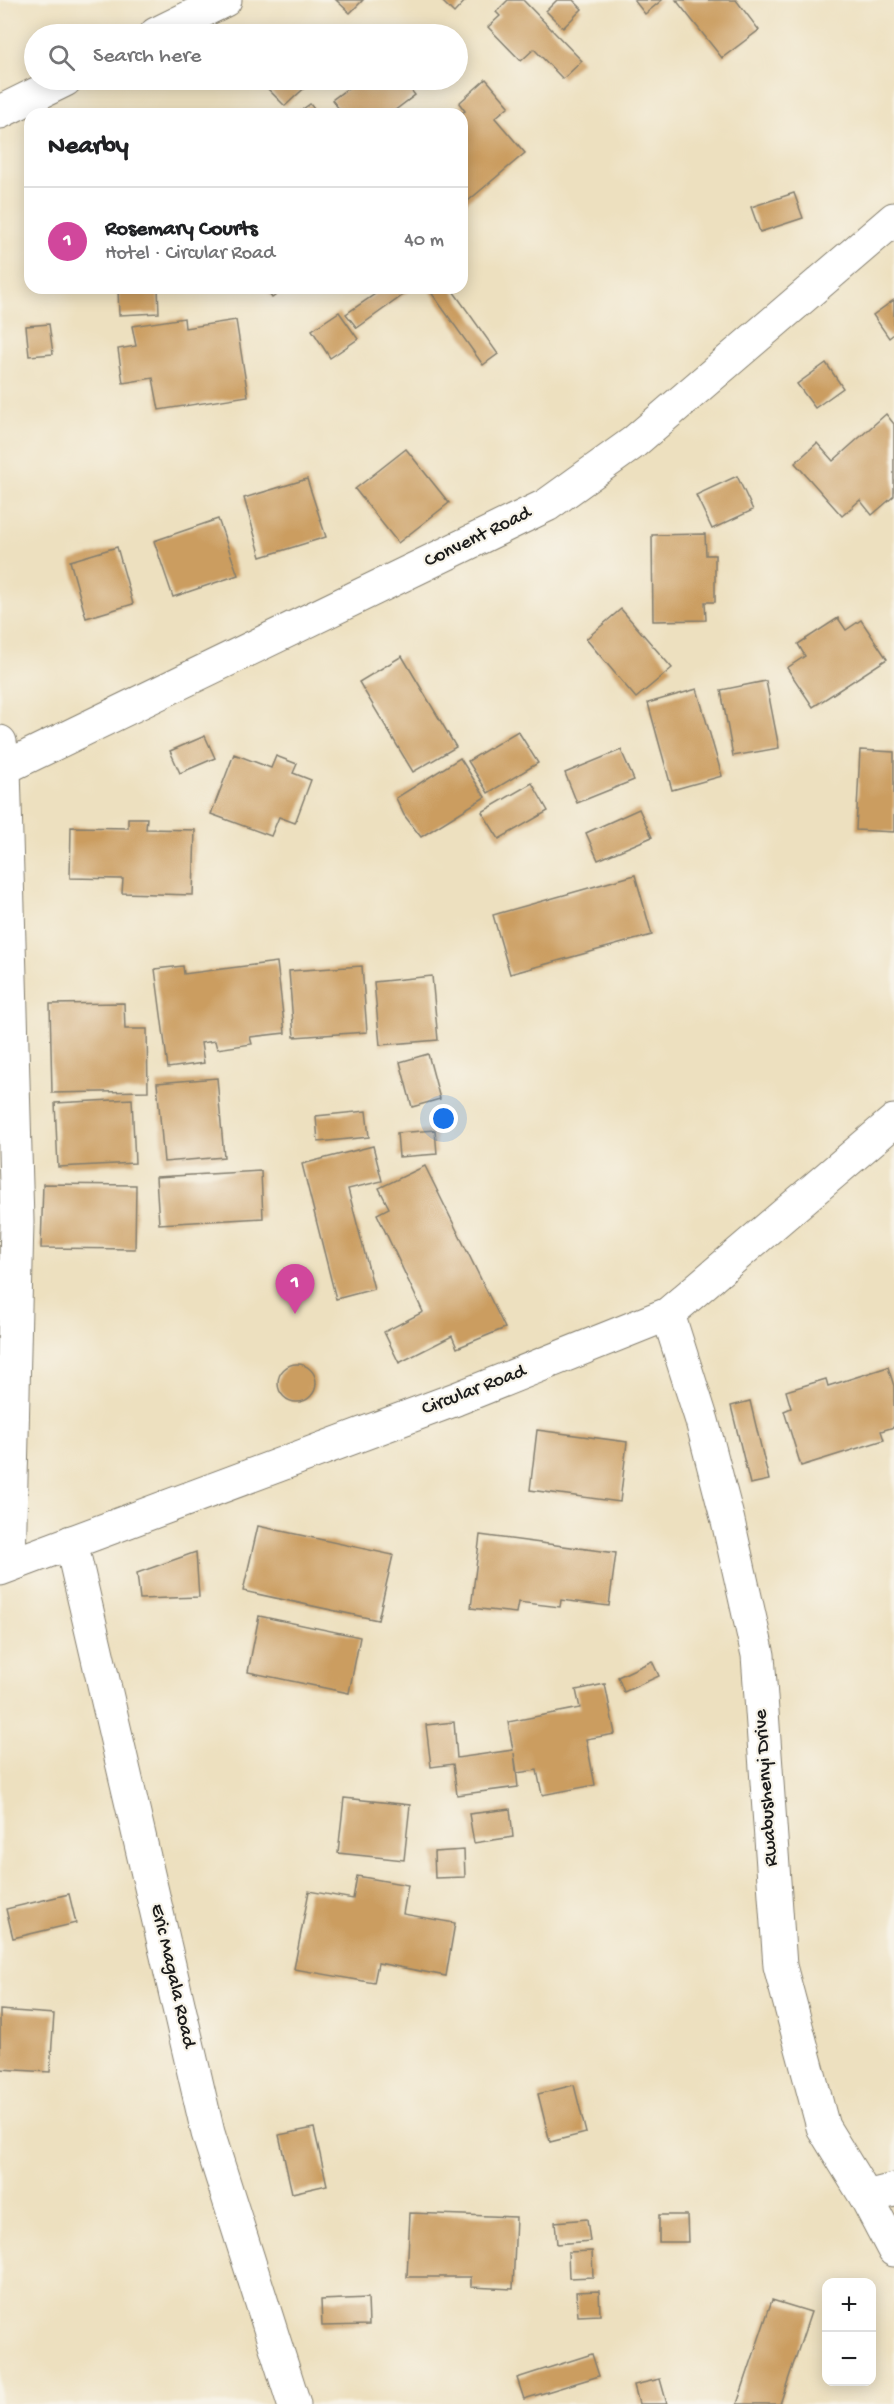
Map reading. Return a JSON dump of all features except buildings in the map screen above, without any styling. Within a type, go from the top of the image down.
[{"type":"street","points":[[176,24],[225,0]]},
{"type":"street","points":[[0,112],[45,90]]},
{"type":"street","name":"Convent Road","points":[[2,755],[547,505],[633,443],[894,219]]},
{"type":"street","points":[[2,755],[17,1221],[4,1567]]},
{"type":"street","name":"Circular Road","points":[[4,1567],[456,1399],[668,1314],[894,1120]]},
{"type":"street","name":"Rwabushenyi Drive","points":[[668,1314],[702,1420],[728,1521],[758,1655],[780,1966],[823,2127],[880,2193],[894,2250]]},
{"type":"street","name":"Eric Magala Road","points":[[71,1542],[208,2133],[294,2404]]},
{"type":"place","name":"Rosemary Courts","points":[[295,1314]]}]
